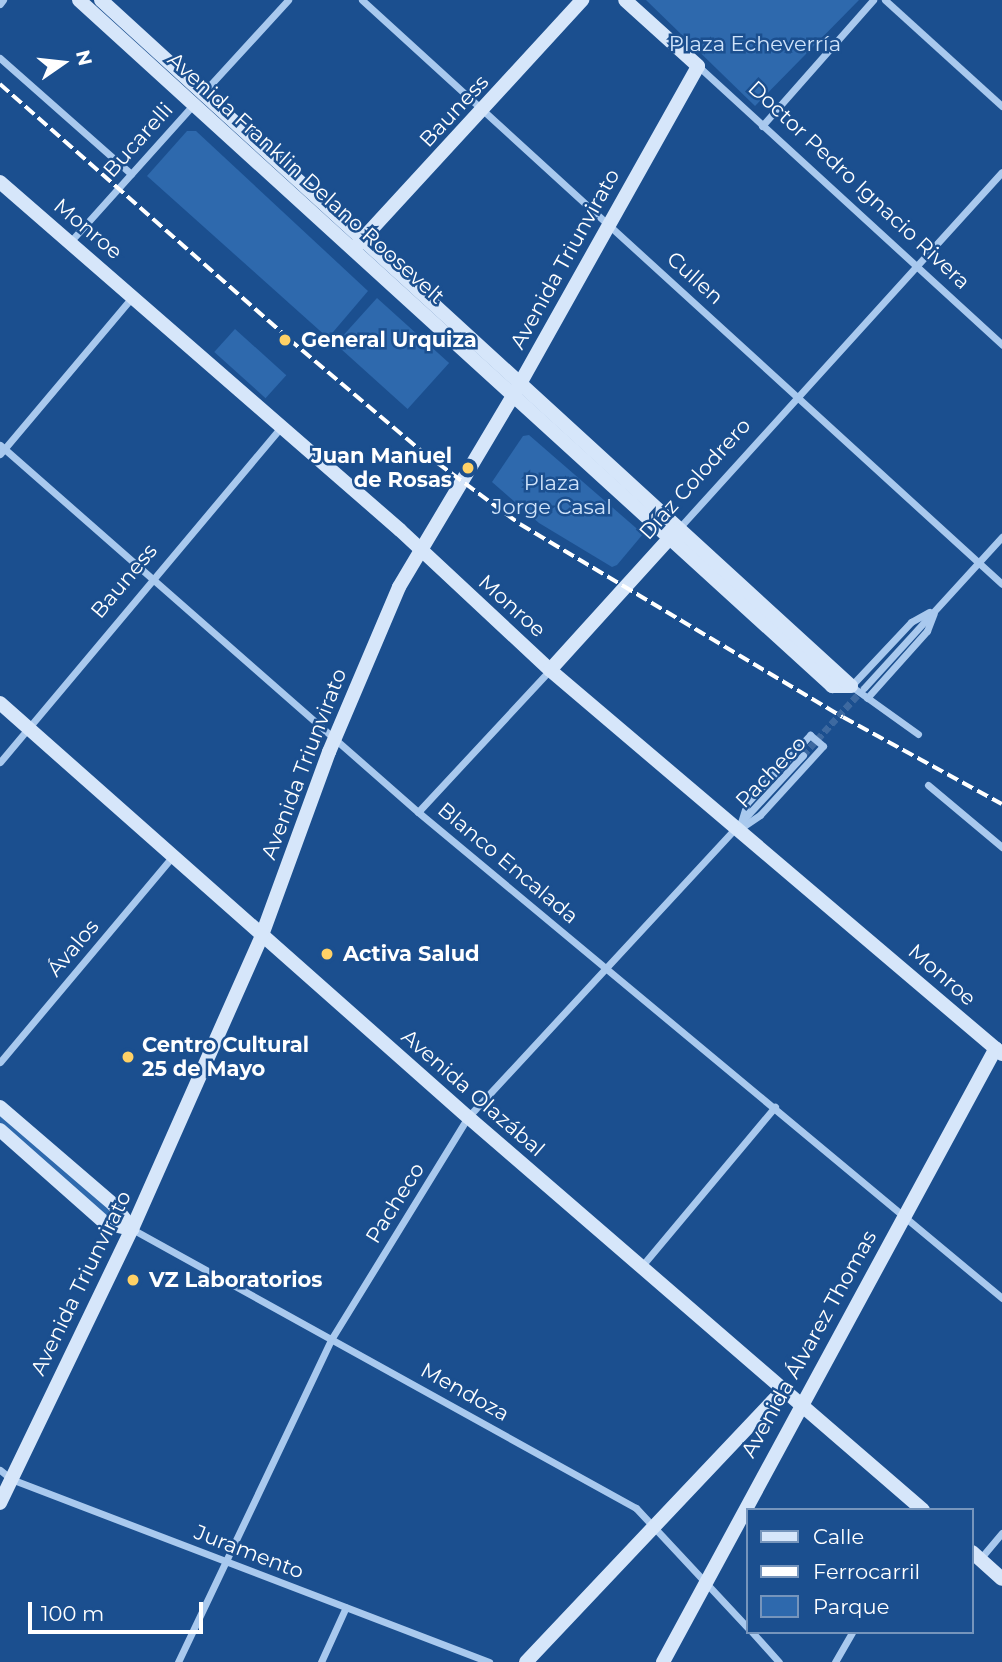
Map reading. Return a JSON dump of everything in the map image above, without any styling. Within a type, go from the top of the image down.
[{"type":"main road","name":"Avenida Franklin Delano Roosevelt","points":[[79,0],[198,99],[358,244],[520,382],[675,533]]},
{"type":"main road","name":"Avenida Franklin Delano Roosevelt","points":[[101,0],[198,99]]},
{"type":"main road","name":"Bauness","points":[[358,244],[485,109],[582,0]]},
{"type":"main road","name":"Doctor Pedro Ignacio Rivera","points":[[625,0],[698,66]]},
{"type":"main road","name":"Avenida Triunvirato","points":[[0,1503],[6,1474],[132,1228],[262,935],[336,736],[394,600],[513,396],[698,66]]},
{"type":"main road","name":"Monroe","points":[[0,182],[134,295],[550,670],[999,1051]]},
{"type":"main road","name":"Avenida Franklin Delano Roosevelt","points":[[358,244],[513,396],[858,687]]},
{"type":"main road","name":"Díaz Colodrero","points":[[550,670],[675,533]]},
{"type":"main road","name":"Avenida Olazábal","points":[[0,703],[468,1117],[919,1508]]},
{"type":"main road","name":"Avenida Álvarez Thomas","points":[[663,1662],[904,1216],[999,1051]]},
{"type":"main road","points":[[0,1107],[114,1205],[132,1228]]},
{"type":"main road","points":[[0,1130],[105,1223],[132,1228]]},
{"type":"main road","points":[[526,1662],[784,1389]]},
{"type":"main road","points":[[976,1556],[1002,1578]]},
{"type":"street","name":"Bucarelli","points":[[70,242],[288,0]]},
{"type":"street","name":"Cullen","points":[[362,0],[799,395],[1002,583]]},
{"type":"street","points":[[762,125],[873,0]]},
{"type":"street","points":[[885,0],[1002,106]]},
{"type":"street","points":[[0,58],[131,174]]},
{"type":"street","name":"Doctor Pedro Ignacio Rivera","points":[[698,66],[1002,345]]},
{"type":"street","name":"Díaz Colodrero","points":[[675,533],[1002,172]]},
{"type":"street","points":[[1,449],[134,295]]},
{"type":"street","name":"Bauness","points":[[0,762],[281,427]]},
{"type":"street","name":"Blanco Encalada","points":[[1,449],[154,577],[336,736],[418,812],[1002,1297]]},
{"type":"street","points":[[858,687],[1002,537]]},
{"type":"street","points":[[858,687],[911,622],[935,608]]},
{"type":"street","points":[[867,698],[927,631],[935,608]]},
{"type":"street","name":"Díaz Colodrero","points":[[418,812],[550,670]]},
{"type":"street","name":"Avenida Franklin Delano Roosevelt","points":[[858,687],[867,698],[918,734]]},
{"type":"street","name":"Pacheco","points":[[810,735],[823,746],[760,815],[739,829],[747,803],[810,735]]},
{"type":"street","name":"Pacheco","points":[[178,1662],[332,1338],[468,1117],[606,967],[739,829],[803,755]]},
{"type":"street","points":[[928,785],[1002,848]]},
{"type":"street","name":"Ávalos","points":[[0,1062],[172,856]]},
{"type":"street","points":[[641,1266],[775,1107]]},
{"type":"street","name":"Mendoza","points":[[132,1228],[636,1508],[746,1626]]},
{"type":"street","name":"Juramento","points":[[6,1474],[224,1562],[489,1662]]},
{"type":"street","points":[[976,1556],[1002,1533]]},
{"type":"street","points":[[321,1662],[346,1607]]},
{"type":"street","name":"Mendoza","points":[[754,1634],[779,1662]]},
{"type":"street","points":[[835,1662],[851,1634]]},
{"type":"green space","name":"Plaza Echeverría","points":[[646,0],[859,0],[755,106]]},
{"type":"green space","points":[[187,131],[196,131],[368,291],[328,338],[147,176]]},
{"type":"green space","points":[[377,298],[449,363],[408,409],[336,344]]},
{"type":"green space","points":[[235,329],[286,375],[266,398],[214,352]]},
{"type":"green space","name":"Plaza Jorge Casal","points":[[529,435],[643,534],[617,565],[612,567],[539,523],[492,482],[523,436]]},
{"type":"green space","points":[[0,1107],[132,1229],[105,1223],[0,1130]]},
{"type":"tunnel","points":[[803,755],[864,688]]},
{"type":"railway","points":[[0,84],[289,339],[424,453],[520,524],[843,717],[1002,804]]},
{"type":"place","name":"General Urquiza","points":[[285,340]]},
{"type":"place","name":"Juan Manuel de Rosas","points":[[468,468]]},
{"type":"place","name":"Activa Salud","points":[[327,954]]},
{"type":"place","name":"Centro Cultural 25 de Mayo","points":[[128,1057]]},
{"type":"place","name":"VZ Laboratorios","points":[[133,1280]]}]
